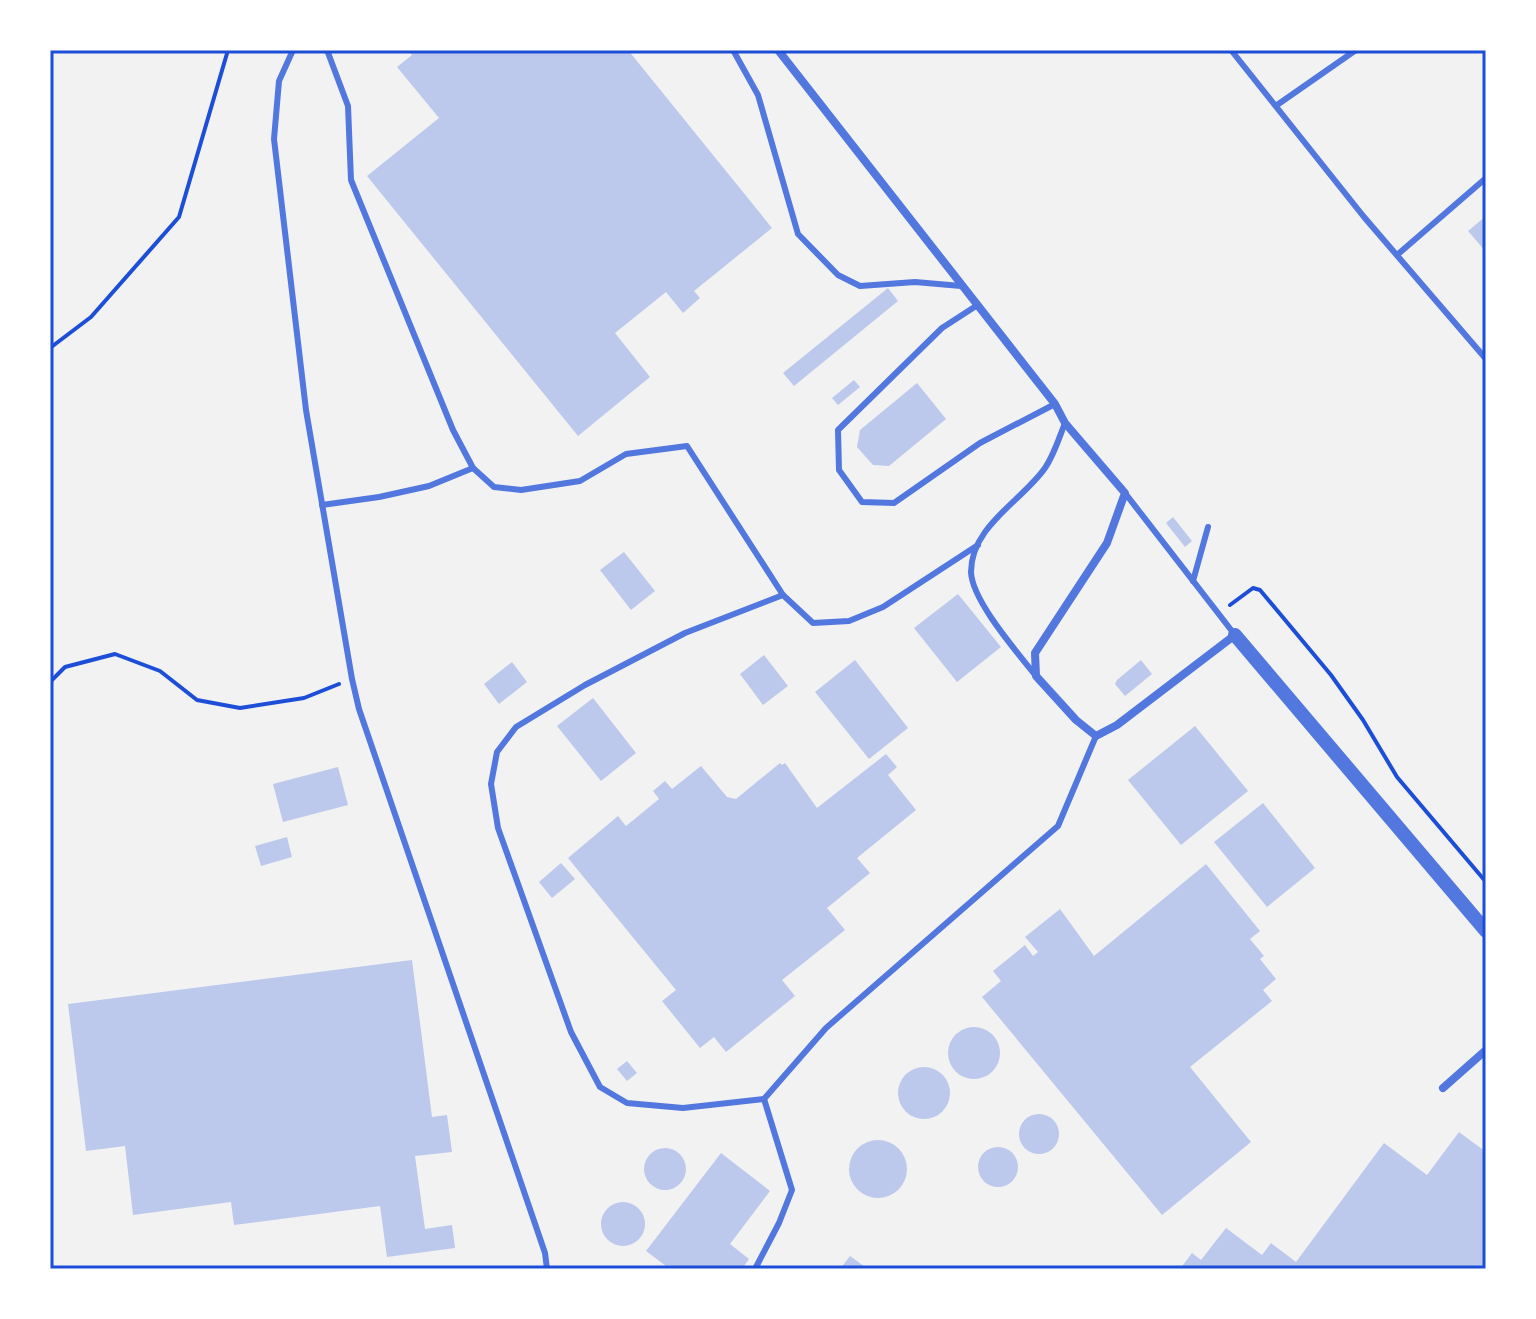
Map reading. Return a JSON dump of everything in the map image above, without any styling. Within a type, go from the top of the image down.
[{"type":"street","points":[[778,50],[1055,404],[1065,423],[1125,493],[1107,543],[1035,653],[1036,676],[1076,720],[1096,736],[1117,725],[1235,635],[1486,931]]},
{"type":"street","points":[[1443,1088],[1486,1050]]},
{"type":"lane","points":[[293,50],[279,81],[274,139],[306,410],[352,679],[359,709],[545,1253],[547,1269]]},
{"type":"lane","points":[[327,50],[348,106],[351,180],[453,430],[473,468],[494,487],[521,490],[580,481],[626,454],[687,446],[783,595],[813,623],[849,621],[883,607],[978,545]]},
{"type":"lane","points":[[733,50],[758,95],[798,234],[838,275],[860,286],[915,282],[961,286]]},
{"type":"lane","points":[[1231,50],[1328,172],[1486,359]]},
{"type":"lane","points":[[1277,105],[1356,50]]},
{"type":"lane","points":[[1397,255],[1486,178]]},
{"type":"lane","points":[[976,306],[942,328],[838,430],[839,470],[862,502],[894,503],[980,443],[1055,404]]},
{"type":"lane","points":[[1036,676],[983,604],[971,573],[978,545],[996,519],[1047,467],[1065,423]]},
{"type":"lane","points":[[322,505],[429,486],[473,468]]},
{"type":"lane","points":[[1125,493],[1235,635]]},
{"type":"lane","points":[[1193,581],[1208,527]]},
{"type":"lane","points":[[783,595],[685,633],[585,685],[516,727],[497,752],[491,784],[498,828],[571,1032],[600,1087],[627,1103],[683,1108],[764,1099],[826,1028],[1058,826],[1096,736]]},
{"type":"lane","points":[[755,1269],[792,1190],[764,1099]]},
{"type":"path","points":[[50,348],[91,317],[179,217],[228,50]]},
{"type":"path","points":[[1219,614],[1253,588],[1260,590],[1331,675],[1363,720],[1397,777],[1486,882]]},
{"type":"path","points":[[50,682],[65,667],[115,654],[160,671],[197,700],[240,708],[304,698],[352,679]]},
{"type":"building","points":[[408,50],[628,50],[772,228],[694,291],[700,298],[683,313],[666,292],[615,333],[650,377],[578,436],[367,176],[439,118],[397,67],[412,55]]},
{"type":"building","points":[[1486,216],[1486,252],[1468,231]]},
{"type":"building","points":[[888,288],[898,301],[794,386],[783,373]]},
{"type":"building","points":[[854,380],[860,387],[838,405],[832,398]]},
{"type":"building","points":[[917,383],[946,419],[889,466],[873,465],[857,447],[860,430]]},
{"type":"building","points":[[1173,517],[1192,541],[1185,547],[1166,523]]},
{"type":"building","points":[[624,552],[655,591],[631,610],[600,570]]},
{"type":"building","points":[[958,594],[1001,647],[957,682],[914,628]]},
{"type":"building","points":[[764,655],[788,686],[763,705],[740,674]]},
{"type":"building","points":[[855,660],[908,728],[869,759],[815,692]]},
{"type":"building","points":[[1141,660],[1152,674],[1125,696],[1115,684]]},
{"type":"building","points":[[512,662],[527,682],[499,704],[484,684]]},
{"type":"building","points":[[593,698],[636,753],[601,781],[557,726]]},
{"type":"building","points":[[1195,726],[1248,791],[1181,845],[1128,780]]},
{"type":"building","points":[[886,754],[897,767],[888,775],[916,810],[857,858],[870,873],[827,908],[845,930],[782,980],[795,996],[726,1052],[714,1037],[700,1048],[662,1001],[676,990],[568,858],[618,816],[626,826],[659,799],[653,791],[665,781],[672,789],[701,766],[727,797],[736,799],[780,763],[785,763],[817,808]]},
{"type":"building","points":[[338,767],[348,805],[283,822],[273,784]]},
{"type":"building","points":[[1263,803],[1315,868],[1267,907],[1214,842]]},
{"type":"building","points":[[287,837],[292,857],[261,866],[255,846]]},
{"type":"building","points":[[561,863],[575,879],[552,898],[539,882]]},
{"type":"building","points":[[1206,864],[1260,931],[1250,939],[1264,956],[1260,959],[1276,979],[1263,990],[1272,1001],[1190,1067],[1251,1142],[1162,1215],[982,997],[1001,981],[993,971],[1025,945],[1033,956],[1038,952],[1025,937],[1060,909],[1094,956]]},
{"type":"building","points":[[412,960],[432,1117],[447,1115],[452,1152],[415,1156],[425,1229],[452,1225],[455,1248],[387,1257],[380,1206],[234,1225],[231,1202],[133,1215],[125,1146],[86,1151],[68,1004]]},
{"type":"building","points":[[974,1027],[992,1035],[1000,1053],[992,1071],[974,1079],[956,1071],[948,1053],[956,1035]]},
{"type":"building","points":[[627,1061],[637,1073],[627,1081],[617,1069]]},
{"type":"building","points":[[924,1067],[942,1075],[950,1093],[942,1111],[924,1119],[906,1111],[898,1093],[906,1075]]},
{"type":"building","points":[[1039,1114],[1053,1120],[1059,1134],[1053,1148],[1039,1154],[1025,1148],[1019,1134],[1025,1120]]},
{"type":"building","points":[[1459,1132],[1486,1152],[1486,1269],[1180,1269],[1192,1253],[1201,1260],[1226,1228],[1262,1255],[1271,1243],[1296,1262],[1384,1143],[1427,1175]]},
{"type":"building","points":[[878,1140],[889,1142],[898,1149],[905,1158],[905,1180],[898,1189],[889,1196],[878,1198],[867,1196],[858,1189],[851,1180],[849,1169],[851,1158],[858,1149],[867,1142]]},
{"type":"building","points":[[998,1147],[1012,1153],[1018,1167],[1012,1181],[998,1187],[984,1181],[978,1167],[984,1153]]},
{"type":"building","points":[[665,1148],[680,1154],[686,1169],[680,1184],[665,1190],[650,1184],[644,1169],[650,1154]]},
{"type":"building","points":[[721,1153],[770,1191],[730,1244],[749,1259],[742,1269],[670,1269],[646,1251]]},
{"type":"building","points":[[623,1202],[638,1209],[645,1224],[638,1239],[623,1246],[608,1239],[601,1224],[608,1209]]},
{"type":"building","points":[[850,1256],[868,1269],[840,1269]]}]
